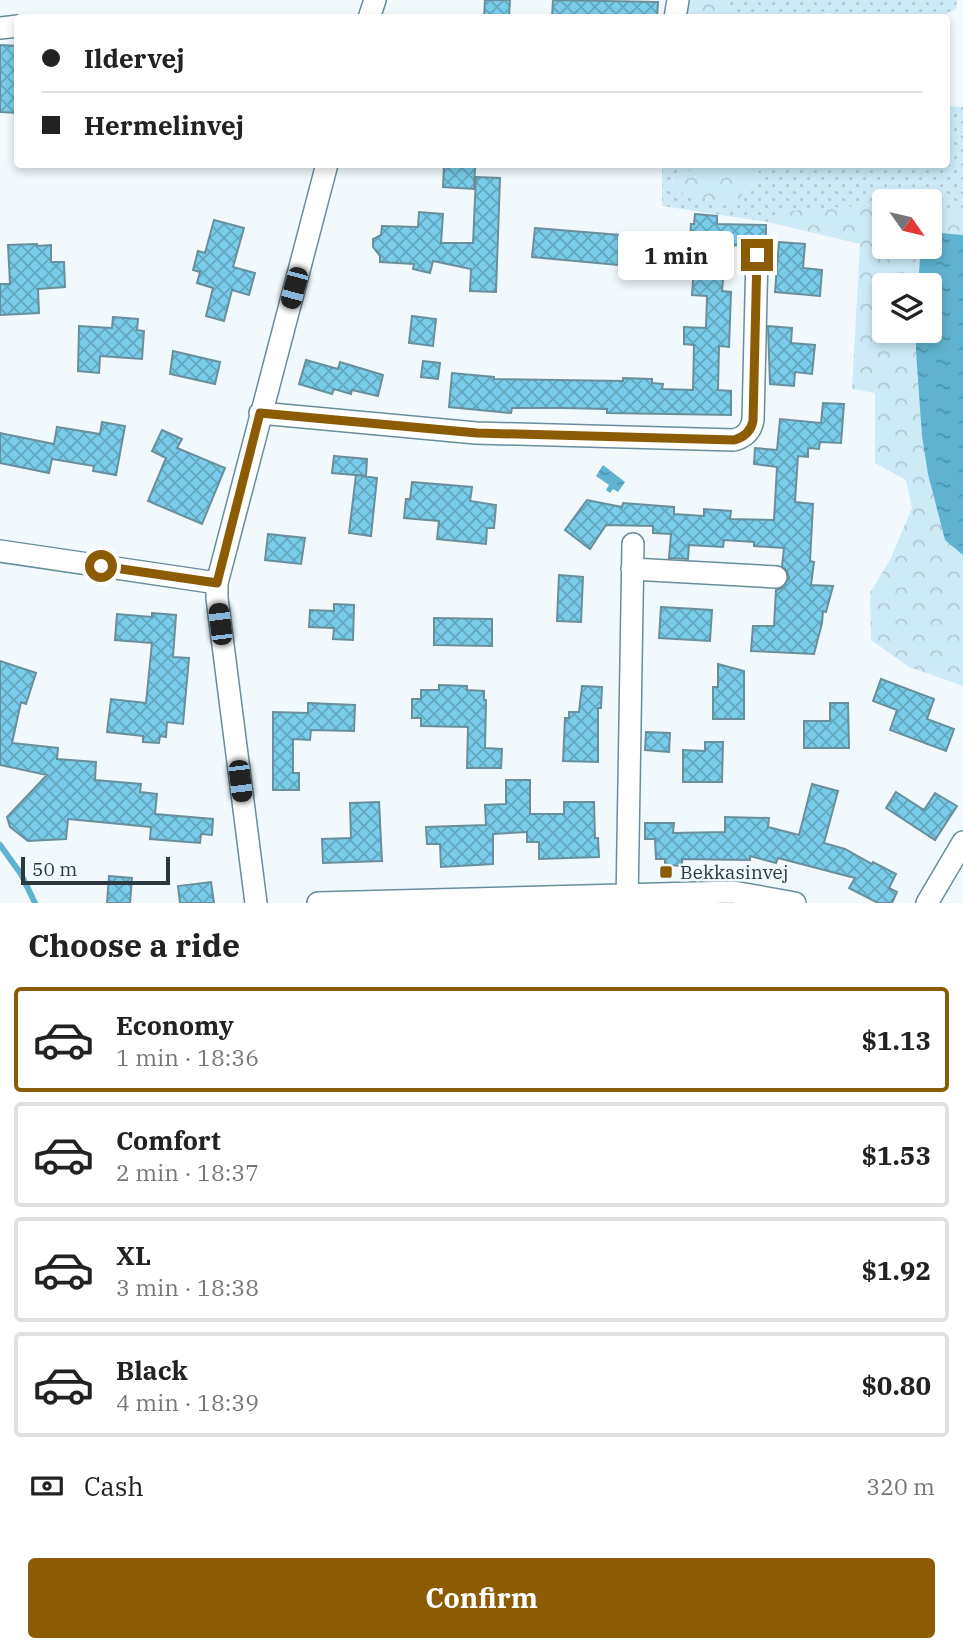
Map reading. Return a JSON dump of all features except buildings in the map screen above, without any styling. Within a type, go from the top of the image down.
[{"type":"street","points":[[256,903],[217,583],[326,168]]},
{"type":"street","points":[[260,413],[477,433],[734,440],[741,438],[752,427],[753,421],[757,255]]},
{"type":"street","points":[[627,898],[633,544]]},
{"type":"street","points":[[0,551],[217,583]]},
{"type":"street","points":[[632,569],[776,576]]},
{"type":"street","points":[[928,903],[963,842]]},
{"type":"street","points":[[318,903],[627,898],[733,891],[795,903]]},
{"type":"green space","points":[[687,0],[725,0],[739,14],[683,14]]},
{"type":"green space","points":[[725,0],[957,0],[956,9],[946,14],[739,14]]},
{"type":"green space","points":[[950,106],[963,107],[963,211],[942,211],[942,189],[872,189],[872,205],[787,211],[768,222],[662,206],[662,168],[702,168],[673,176],[672,187],[679,192],[731,206],[740,198],[761,168],[950,168]]},
{"type":"green space","points":[[700,168],[761,168],[740,198],[731,206],[679,192],[672,187],[673,176]]},
{"type":"green space","points":[[872,205],[872,259],[942,259],[942,211],[963,211],[963,686],[909,667],[871,640],[870,593],[890,560],[912,508],[906,480],[875,463],[875,393],[852,389],[860,244],[768,222],[787,211]]},
{"type":"water","points":[[942,233],[963,235],[963,555],[945,540],[928,474],[922,436],[916,343],[942,343],[942,273],[919,273],[920,259],[942,259]]},
{"type":"water","points":[[603,465],[625,482],[618,492],[613,489],[610,493],[606,490],[609,485],[596,476]]},
{"type":"waterway","points":[[0,845],[21,874],[35,903]]},
{"type":"place","name":"Bekkasinvej","points":[[666,872]]},
{"type":"route","points":[[101,566],[217,583],[260,413],[477,433],[734,440],[741,438],[752,427],[753,421],[757,255]]}]
